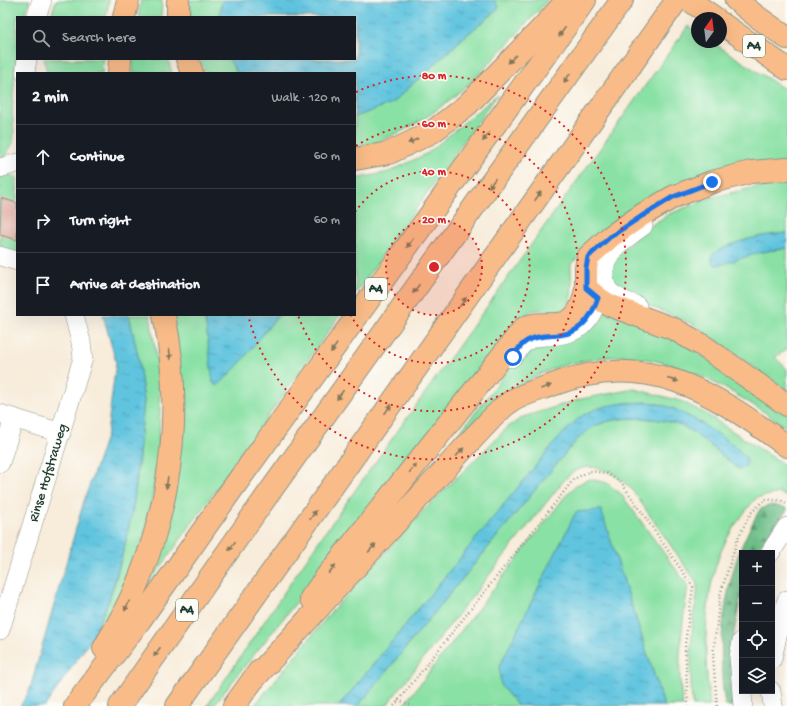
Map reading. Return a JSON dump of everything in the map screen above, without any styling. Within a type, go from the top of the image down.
[{"type":"main road","points":[[124,16],[128,0]]},
{"type":"main road","points":[[178,0],[178,16]]},
{"type":"main road","points":[[356,159],[389,153],[432,132],[467,105],[568,0]]},
{"type":"main road","name":"A4","points":[[75,706],[140,620],[585,0]]},
{"type":"main road","name":"A4","points":[[120,706],[254,514],[622,0]]},
{"type":"main road","points":[[177,706],[677,0]]},
{"type":"main road","points":[[689,0],[706,12]]},
{"type":"main road","name":"A4","points":[[736,0],[787,38]]},
{"type":"main road","name":"A4","points":[[727,27],[787,69]]},
{"type":"main road","points":[[119,72],[120,60]]},
{"type":"main road","points":[[187,60],[192,72]]},
{"type":"main road","points":[[787,169],[751,172],[712,182],[667,201],[610,237],[588,257],[586,268],[596,290],[609,305],[674,329],[702,345],[787,405]]},
{"type":"main road","points":[[234,706],[327,576],[524,328],[532,324],[560,324],[570,320],[596,290]]},
{"type":"main road","points":[[71,706],[80,686],[117,627],[129,603],[160,521],[170,460],[174,410],[173,377],[164,316]]},
{"type":"main road","points":[[252,681],[475,436],[510,402],[570,378],[606,372],[645,372],[680,382],[706,393],[752,420],[786,446]]},
{"type":"street","points":[[36,16],[42,0]]},
{"type":"street","points":[[26,72],[27,60]]},
{"type":"street","points":[[0,168],[16,164]]},
{"type":"street","points":[[787,179],[771,180],[720,189],[688,201],[661,215],[631,234],[616,247],[608,257],[605,264],[604,273],[596,290],[609,291],[618,298],[693,329],[787,396]]},
{"type":"street","points":[[0,256],[16,261]]},
{"type":"street","name":"Rinse Hofstraweg","points":[[0,630],[83,358],[82,342],[74,316]]},
{"type":"street","points":[[0,463],[7,416],[61,433]]},
{"type":"street","points":[[772,550],[787,527]]},
{"type":"street","points":[[772,658],[781,618],[787,600]]},
{"type":"street","points":[[739,658],[743,706]]},
{"type":"street","points":[[771,694],[773,706]]},
{"type":"path","points":[[394,706],[574,480],[590,471],[606,473],[621,482],[693,587],[685,644],[688,706]]},
{"type":"path","points":[[718,706],[713,656],[719,602],[738,538],[751,513],[765,499],[782,500],[787,504]]},
{"type":"path","points":[[398,700],[413,706]]},
{"type":"green space","points":[[1,0],[30,0],[24,16],[16,16],[16,60],[12,110],[14,133],[13,143],[6,155],[0,160]]},
{"type":"green space","points":[[56,0],[109,0],[106,16],[51,16]]},
{"type":"green space","points":[[141,0],[162,0],[161,16],[138,16]]},
{"type":"green space","points":[[190,0],[223,0],[220,16],[191,16]]},
{"type":"green space","points":[[494,0],[548,0],[493,60],[453,97],[431,114],[409,128],[384,139],[356,148],[356,117],[392,103],[464,37],[495,12],[498,7]]},
{"type":"green space","points":[[688,26],[691,28],[691,48],[721,48],[787,91],[787,163],[599,237],[571,264],[572,294],[570,301],[566,306],[551,311],[537,310],[529,312],[213,706],[207,706],[321,538]]},
{"type":"green space","points":[[44,60],[103,60],[102,72],[47,72]]},
{"type":"green space","points":[[133,60],[168,60],[172,72],[133,72]]},
{"type":"green space","points":[[200,60],[230,60],[236,72],[206,72]]},
{"type":"green space","points":[[497,95],[356,293],[356,179],[389,172],[428,153]]},
{"type":"green space","points":[[8,174],[16,178],[16,256],[0,251],[0,175]]},
{"type":"green space","points":[[787,185],[787,233],[771,235],[761,252],[787,248],[787,349],[775,357],[787,369],[787,391],[693,324],[616,292],[609,266],[638,234],[669,214],[713,197],[761,186]]},
{"type":"green space","points":[[598,309],[654,325],[787,410],[787,428],[731,392],[689,371],[646,359],[620,357],[598,358],[573,363],[544,372],[517,387],[502,399],[423,480],[530,342]]},
{"type":"green space","points":[[129,316],[150,316],[157,361],[160,403],[159,444],[154,488],[146,528],[137,557],[109,618],[92,638],[109,600],[125,545],[134,502],[144,401]]},
{"type":"green space","points":[[172,316],[204,316],[206,326],[275,320],[277,316],[339,316],[146,588],[165,532]]},
{"type":"green space","points":[[634,389],[681,401],[706,414],[787,468],[787,497],[779,493],[756,498],[732,530],[722,549],[715,569],[707,615],[706,639],[706,663],[710,706],[693,706],[692,702],[691,650],[693,618],[697,595],[696,582],[633,491],[613,474],[605,470],[589,467],[572,473],[563,481],[386,706],[358,706],[567,451],[590,429],[610,421],[633,418],[646,418],[671,423],[682,426],[691,431],[737,468],[740,452],[698,421],[660,404],[648,402],[623,403],[551,447],[339,706],[254,706],[332,611],[423,511],[507,428],[523,417],[581,399]]},
{"type":"green space","points":[[590,479],[607,483],[621,494],[688,586],[680,661],[683,706],[664,706],[601,511],[501,686],[518,706],[403,706],[563,499],[578,485]]},
{"type":"green space","points":[[771,505],[787,508],[787,510],[771,531],[760,550],[740,550],[745,538],[760,509]]},
{"type":"green space","points":[[739,554],[739,606],[734,632],[732,658],[735,706],[725,706],[721,666],[723,626],[729,586]]},
{"type":"water","points":[[223,0],[494,0],[499,7],[392,103],[356,117],[356,72],[236,72],[230,60],[356,60],[356,16],[220,16]]},
{"type":"water","points":[[787,233],[787,248],[761,252],[720,265],[715,265],[712,262],[712,255],[738,242],[768,235]]},
{"type":"water","points":[[103,316],[129,316],[138,355],[144,401],[134,502],[125,545],[109,600],[92,638],[45,706],[20,706],[29,692],[83,504],[107,434],[116,362]]},
{"type":"water","points":[[204,316],[277,316],[241,362],[220,384],[216,386],[213,383]]},
{"type":"water","points":[[648,402],[660,404],[685,414],[704,426],[736,448],[747,460],[746,465],[740,469],[737,468],[691,431],[672,423],[647,418],[634,418],[610,421],[595,426],[582,435],[567,451],[358,706],[339,706],[568,428],[582,416],[602,407],[617,404]]},
{"type":"water","points":[[601,510],[664,706],[518,706],[501,686],[499,667],[576,512]]},
{"type":"building","points":[[1,198],[16,203],[16,240],[0,235]]},
{"type":"route","points":[[513,357],[525,341],[572,332],[580,327],[589,317],[598,298],[586,288],[586,262],[588,257],[610,237],[673,197],[712,182]]}]
